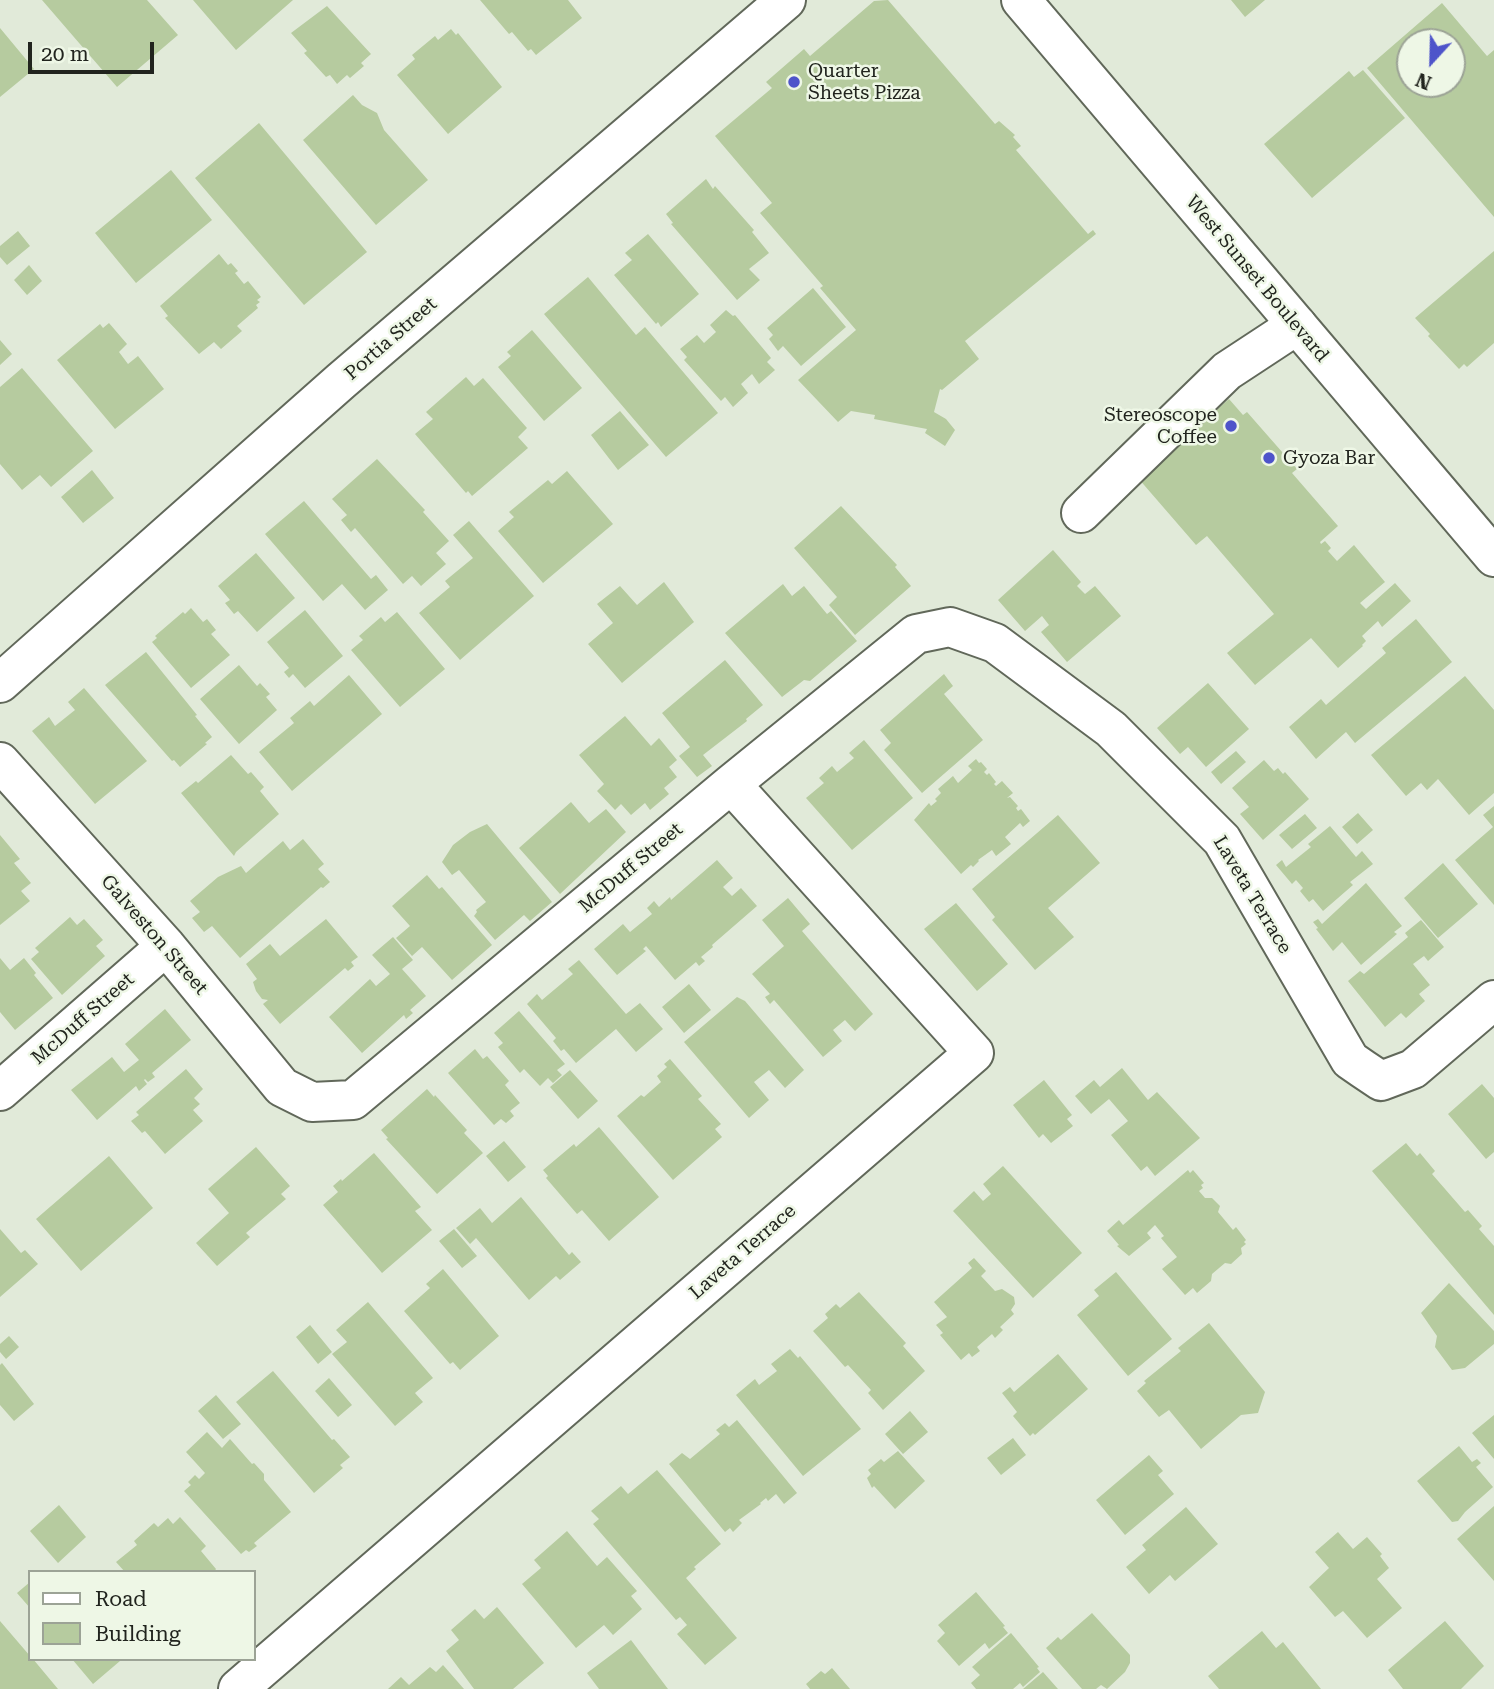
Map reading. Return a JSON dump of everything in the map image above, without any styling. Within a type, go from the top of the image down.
[{"type":"street","name":"Portia Street","points":[[0,683],[341,381],[786,0]]},
{"type":"street","name":"West Sunset Boulevard","points":[[1021,0],[1494,557]]},
{"type":"street","points":[[1081,513],[1227,371],[1297,325]]},
{"type":"street","name":"McDuff Street","points":[[312,1102],[353,1100],[731,784],[916,634],[950,627]]},
{"type":"street","name":"Laveta Terrace","points":[[950,627],[995,643],[1111,729],[1222,839],[1350,1060],[1381,1081],[1413,1069],[1494,1000]]},
{"type":"street","name":"Galveston Street","points":[[0,762],[166,946],[282,1087],[312,1102]]},
{"type":"street","name":"Laveta Terrace","points":[[238,1689],[974,1053],[731,784]]},
{"type":"street","name":"McDuff Street","points":[[0,1091],[166,946]]},
{"type":"building","points":[[42,0],[147,0],[178,35],[117,87]]},
{"type":"building","points":[[193,0],[293,0],[236,50]]},
{"type":"building","points":[[480,0],[568,0],[582,18],[536,55],[531,49],[528,51],[512,32],[509,34]]},
{"type":"building","points":[[888,0],[995,124],[999,121],[1015,135],[1013,137],[1021,146],[1016,150],[1088,234],[1093,230],[1096,234],[965,341],[979,359],[940,389],[934,412],[946,419],[955,430],[945,446],[925,433],[927,429],[874,419],[875,415],[851,411],[838,422],[798,380],[856,330],[820,288],[823,286],[760,213],[772,203],[715,136],[772,88],[766,82],[804,49],[810,56],[874,1]]},
{"type":"building","points":[[1231,0],[1265,0],[1245,17]]},
{"type":"building","points":[[1442,3],[1463,28],[1413,28]]},
{"type":"building","points":[[327,6],[371,54],[361,63],[364,66],[350,78],[347,75],[337,84],[330,75],[326,77],[304,53],[307,51],[291,33]]},
{"type":"building","points":[[0,28],[34,69],[0,97]]},
{"type":"building","points":[[451,29],[456,35],[458,33],[502,87],[448,134],[397,75],[415,59],[412,55],[435,36],[438,40]]},
{"type":"building","points":[[1466,31],[1487,56],[1494,50],[1494,217],[1367,68],[1396,43],[1396,98],[1466,98]]},
{"type":"building","points":[[1363,70],[1405,118],[1312,198],[1264,144],[1349,71],[1354,77]]},
{"type":"building","points":[[353,95],[362,105],[377,113],[384,130],[428,180],[376,225],[303,140]]},
{"type":"building","points":[[259,123],[367,252],[304,305],[195,178]]},
{"type":"building","points":[[171,170],[212,220],[136,283],[95,233]]},
{"type":"building","points":[[706,179],[754,230],[752,232],[769,253],[749,269],[760,280],[737,300],[671,224],[673,223],[666,214]]},
{"type":"building","points":[[18,231],[30,246],[7,265],[0,257],[0,246]]},
{"type":"building","points":[[648,234],[699,294],[661,327],[614,275],[632,260],[625,253]]},
{"type":"building","points":[[1494,251],[1494,343],[1467,367],[1464,364],[1459,369],[1415,318]]},
{"type":"building","points":[[219,254],[228,265],[231,263],[238,271],[235,273],[244,284],[248,281],[261,297],[257,300],[260,302],[256,305],[258,308],[237,326],[242,331],[221,349],[214,342],[199,354],[165,318],[168,316],[160,306]]},
{"type":"building","points":[[29,265],[42,281],[27,295],[14,280]]},
{"type":"building","points":[[588,277],[636,335],[645,327],[718,413],[666,457],[544,314]]},
{"type":"building","points":[[813,288],[846,327],[801,366],[783,346],[778,351],[769,339],[773,335],[767,328]]},
{"type":"building","points":[[726,310],[735,315],[771,358],[767,362],[775,370],[759,384],[752,374],[741,384],[748,393],[733,407],[725,397],[721,401],[684,360],[687,357],[680,349],[697,335],[704,343],[716,332],[710,325]]},
{"type":"building","points":[[109,323],[127,344],[119,352],[128,364],[138,356],[164,389],[115,429],[57,360],[100,324],[103,328]]},
{"type":"building","points":[[532,330],[582,388],[544,421],[498,367],[511,356],[507,352]]},
{"type":"building","points":[[0,340],[12,354],[0,365]]},
{"type":"building","points":[[22,368],[93,451],[51,487],[40,475],[22,490],[0,464],[0,387]]},
{"type":"building","points":[[466,377],[474,386],[483,378],[527,428],[518,437],[528,448],[472,496],[468,491],[466,493],[415,434],[433,419],[426,412]]},
{"type":"building","points":[[1229,399],[1243,415],[1247,412],[1297,469],[1292,473],[1338,526],[1320,542],[1321,544],[1325,541],[1331,548],[1328,551],[1337,561],[1354,545],[1385,582],[1360,603],[1366,609],[1395,583],[1411,601],[1382,627],[1378,621],[1362,636],[1366,641],[1363,646],[1338,668],[1311,638],[1255,685],[1227,653],[1274,614],[1207,536],[1196,545],[1138,478]]},
{"type":"building","points":[[620,411],[649,445],[618,470],[591,435]]},
{"type":"building","points":[[377,459],[425,510],[423,512],[449,541],[436,553],[446,564],[421,586],[412,576],[403,584],[355,528],[351,532],[341,520],[347,515],[332,499]]},
{"type":"building","points":[[92,470],[114,498],[83,523],[61,497]]},
{"type":"building","points":[[567,471],[613,524],[543,583],[498,531],[514,517],[509,512],[548,480],[552,484]]},
{"type":"building","points":[[304,501],[371,579],[376,575],[388,590],[365,610],[342,584],[323,601],[265,534]]},
{"type":"building","points":[[841,506],[897,565],[895,567],[911,586],[855,635],[829,605],[837,597],[794,548]]},
{"type":"building","points":[[469,521],[534,596],[460,660],[419,613],[450,587],[445,581],[473,558],[453,535]]},
{"type":"building","points":[[1053,550],[1081,582],[1077,586],[1085,594],[1095,586],[1121,616],[1067,662],[1041,632],[1049,625],[1042,616],[1025,631],[998,600]]},
{"type":"building","points":[[256,553],[295,598],[257,632],[238,611],[234,614],[225,603],[230,600],[218,586]]},
{"type":"building","points":[[664,582],[694,622],[622,683],[588,644],[613,623],[597,604],[620,586],[637,605]]},
{"type":"building","points":[[783,584],[792,596],[804,586],[827,614],[831,611],[857,641],[810,681],[804,680],[782,697],[725,633]]},
{"type":"building","points":[[191,608],[203,622],[207,619],[216,630],[211,634],[230,655],[191,688],[152,642],[157,638],[155,636]]},
{"type":"building","points":[[305,610],[343,656],[305,688],[293,674],[289,678],[284,672],[289,668],[267,642]]},
{"type":"building","points":[[397,612],[445,669],[400,707],[351,650],[363,640],[359,636],[381,617],[385,622]]},
{"type":"building","points":[[1416,619],[1452,662],[1355,743],[1346,732],[1316,759],[1289,727],[1321,699],[1326,705],[1386,653],[1382,648]]},
{"type":"building","points":[[146,652],[212,737],[180,767],[105,685]]},
{"type":"building","points":[[725,660],[763,705],[703,755],[712,766],[697,777],[679,756],[690,747],[662,713]]},
{"type":"building","points":[[239,665],[257,686],[260,683],[270,694],[266,697],[277,710],[239,744],[200,699]]},
{"type":"building","points":[[944,674],[953,686],[944,694],[983,740],[922,793],[884,750],[891,743],[880,730]]},
{"type":"building","points":[[349,675],[382,714],[292,791],[259,752],[294,723],[290,718],[310,701],[314,706]]},
{"type":"building","points":[[1465,676],[1494,710],[1494,793],[1469,815],[1438,779],[1427,790],[1421,783],[1406,796],[1371,755]]},
{"type":"building","points":[[1208,683],[1249,729],[1206,767],[1188,747],[1180,754],[1157,728]]},
{"type":"building","points":[[84,688],[147,761],[95,804],[32,731],[49,717],[55,726],[75,710],[68,702]]},
{"type":"building","points":[[625,716],[651,746],[659,738],[677,760],[669,767],[677,777],[664,788],[669,794],[650,810],[645,803],[631,815],[621,804],[615,810],[597,791],[604,784],[579,755]]},
{"type":"building","points":[[864,740],[913,798],[852,850],[806,798],[824,783],[819,778],[832,766],[837,772],[854,758],[849,753]]},
{"type":"building","points":[[1236,751],[1246,762],[1221,784],[1211,772]]},
{"type":"building","points":[[231,755],[264,787],[260,791],[279,814],[234,856],[181,793],[196,781],[198,783]]},
{"type":"building","points":[[976,759],[987,769],[984,772],[987,775],[989,773],[996,786],[1002,781],[1013,793],[1007,798],[1010,797],[1018,806],[1018,811],[1021,809],[1030,821],[1023,827],[1020,823],[1005,837],[1011,844],[996,856],[992,850],[961,874],[914,820],[929,803],[931,806],[937,801],[935,799],[941,793],[938,789],[953,776],[958,783],[972,770],[968,766]]},
{"type":"building","points":[[1264,760],[1274,771],[1278,768],[1283,774],[1285,772],[1309,799],[1263,840],[1240,814],[1249,807],[1232,788]]},
{"type":"building","points":[[571,802],[589,823],[606,809],[626,832],[560,894],[519,848]]},
{"type":"building","points":[[1494,806],[1494,905],[1455,860],[1493,827],[1483,815]]},
{"type":"building","points":[[1358,813],[1373,830],[1357,844],[1342,827]]},
{"type":"building","points":[[1305,814],[1317,828],[1292,849],[1279,835]]},
{"type":"building","points":[[1058,815],[1100,863],[1048,908],[1074,937],[1035,970],[992,920],[995,917],[972,889]]},
{"type":"building","points":[[487,824],[552,902],[530,921],[524,915],[495,940],[474,916],[476,910],[486,902],[459,870],[452,875],[442,862],[453,845],[470,832]]},
{"type":"building","points":[[1330,826],[1356,857],[1362,851],[1373,864],[1350,882],[1353,885],[1323,911],[1313,899],[1309,902],[1300,891],[1303,888],[1296,880],[1292,884],[1276,865],[1282,860],[1286,867],[1311,847],[1308,844]]},
{"type":"building","points":[[0,835],[20,859],[14,863],[31,883],[21,891],[30,901],[0,925]]},
{"type":"building","points":[[303,839],[324,864],[318,869],[330,882],[240,958],[212,926],[204,932],[192,918],[200,912],[190,901],[218,877],[241,866],[246,873],[283,841],[290,850]]},
{"type":"building","points":[[717,860],[733,878],[723,887],[732,896],[741,888],[757,906],[712,945],[701,957],[705,961],[699,966],[696,962],[675,980],[646,946],[643,949],[646,951],[617,975],[594,949],[623,924],[630,932],[652,914],[647,908],[654,901],[659,907],[670,897],[671,900]]},
{"type":"building","points":[[1443,863],[1478,904],[1438,938],[1404,898]]},
{"type":"building","points":[[427,875],[439,889],[442,887],[492,945],[452,980],[422,947],[412,956],[396,938],[410,926],[392,906]]},
{"type":"building","points":[[1366,883],[1402,926],[1394,932],[1397,934],[1361,965],[1342,942],[1333,951],[1313,922],[1318,919],[1322,924]]},
{"type":"building","points":[[788,898],[810,924],[802,931],[873,1014],[855,1031],[845,1020],[833,1030],[842,1041],[823,1057],[774,1000],[770,1004],[765,997],[770,994],[752,974],[784,946],[762,920]]},
{"type":"building","points":[[956,903],[1008,964],[977,991],[924,929]]},
{"type":"building","points":[[70,917],[77,925],[84,919],[103,940],[96,946],[105,956],[62,995],[31,959],[39,952],[35,948]]},
{"type":"building","points":[[326,919],[358,957],[351,962],[354,966],[348,971],[345,968],[280,1024],[263,1004],[268,1000],[262,999],[256,991],[253,982],[257,979],[246,964],[270,944],[280,956]]},
{"type":"building","points":[[1421,920],[1444,947],[1428,961],[1424,956],[1413,964],[1430,985],[1419,994],[1425,1001],[1406,1018],[1401,1013],[1385,1027],[1348,981],[1360,971],[1364,974],[1408,937],[1405,933]]},
{"type":"building","points":[[393,937],[413,960],[402,969],[426,996],[410,1010],[413,1013],[406,1019],[404,1015],[362,1053],[329,1017],[370,979],[376,986],[390,974],[372,955]]},
{"type":"building","points":[[0,958],[10,970],[24,958],[53,998],[15,1030],[0,1012]]},
{"type":"building","points":[[579,960],[626,1014],[640,1003],[663,1029],[636,1052],[616,1029],[576,1063],[564,1049],[561,1051],[553,1041],[556,1038],[527,1004],[537,994],[542,1000],[573,974],[568,969]]},
{"type":"building","points":[[689,984],[711,1010],[684,1033],[662,1007]]},
{"type":"building","points":[[737,997],[745,1001],[804,1070],[785,1088],[769,1070],[754,1082],[769,1100],[749,1118],[684,1042]]},
{"type":"building","points":[[165,1009],[191,1040],[152,1073],[155,1077],[148,1082],[145,1079],[147,1084],[139,1091],[136,1086],[97,1120],[71,1090],[112,1057],[124,1072],[139,1060],[125,1044]]},
{"type":"building","points":[[519,1011],[565,1064],[557,1070],[562,1075],[553,1083],[548,1078],[540,1086],[524,1069],[520,1073],[498,1047],[503,1043],[494,1033]]},
{"type":"building","points":[[475,1049],[483,1059],[487,1056],[509,1081],[505,1085],[520,1103],[510,1111],[514,1116],[506,1123],[501,1119],[494,1125],[448,1073]]},
{"type":"building","points":[[670,1059],[702,1096],[698,1099],[721,1124],[715,1129],[722,1137],[673,1180],[617,1116],[661,1082],[657,1076],[667,1067],[664,1064]]},
{"type":"building","points":[[1122,1068],[1148,1100],[1157,1092],[1200,1138],[1155,1176],[1147,1166],[1141,1171],[1111,1135],[1128,1121],[1109,1099],[1091,1114],[1075,1096],[1094,1080],[1100,1087]]},
{"type":"building","points":[[186,1069],[203,1089],[194,1098],[200,1104],[193,1110],[203,1121],[165,1154],[145,1131],[142,1133],[131,1121],[139,1115],[136,1112]]},
{"type":"building","points":[[570,1070],[598,1101],[578,1119],[550,1087]]},
{"type":"building","points":[[1044,1080],[1072,1115],[1067,1119],[1073,1126],[1051,1143],[1043,1134],[1039,1138],[1013,1105]]},
{"type":"building","points":[[1482,1084],[1494,1098],[1494,1152],[1486,1159],[1448,1114]]},
{"type":"building","points":[[427,1089],[467,1130],[464,1133],[483,1153],[437,1194],[386,1139],[388,1138],[381,1130]]},
{"type":"building","points":[[599,1127],[659,1197],[609,1241],[582,1210],[577,1214],[546,1178],[548,1176],[543,1170]]},
{"type":"building","points":[[504,1141],[526,1167],[508,1182],[486,1156]]},
{"type":"building","points":[[1406,1143],[1417,1156],[1420,1153],[1435,1171],[1432,1174],[1465,1212],[1468,1210],[1482,1226],[1479,1229],[1494,1246],[1494,1315],[1372,1171]]},
{"type":"building","points":[[256,1147],[290,1186],[281,1194],[286,1199],[246,1233],[250,1237],[217,1266],[196,1243],[229,1213],[208,1189]]},
{"type":"building","points":[[374,1153],[421,1207],[415,1211],[432,1230],[382,1273],[323,1205],[338,1192],[333,1186]]},
{"type":"building","points":[[109,1156],[153,1208],[81,1271],[36,1219]]},
{"type":"building","points":[[1003,1166],[1082,1253],[1033,1298],[953,1211],[974,1191],[983,1201],[991,1194],[983,1184]]},
{"type":"building","points":[[1188,1170],[1190,1173],[1193,1170],[1204,1183],[1199,1191],[1205,1198],[1212,1198],[1220,1206],[1218,1212],[1233,1230],[1236,1227],[1246,1244],[1241,1248],[1242,1254],[1231,1264],[1225,1263],[1212,1274],[1211,1281],[1197,1293],[1193,1288],[1185,1295],[1162,1269],[1177,1257],[1161,1238],[1164,1236],[1155,1225],[1147,1233],[1151,1238],[1129,1256],[1117,1246],[1119,1245],[1107,1231],[1119,1220],[1123,1225]]},
{"type":"building","points":[[521,1197],[569,1255],[572,1252],[581,1262],[560,1280],[556,1276],[529,1300],[476,1238],[470,1244],[456,1228],[480,1208],[492,1223]]},
{"type":"building","points":[[0,1229],[21,1253],[25,1250],[38,1264],[0,1297]]},
{"type":"building","points":[[454,1229],[477,1256],[462,1268],[439,1241]]},
{"type":"building","points":[[974,1258],[986,1271],[981,1276],[995,1291],[1002,1289],[1014,1297],[1015,1304],[1011,1310],[1014,1314],[1000,1327],[1003,1330],[995,1338],[992,1334],[977,1347],[980,1351],[972,1357],[969,1353],[961,1360],[940,1335],[943,1333],[936,1325],[947,1317],[934,1302],[972,1268],[968,1263]]},
{"type":"building","points":[[443,1269],[499,1336],[460,1370],[453,1362],[450,1364],[404,1311],[430,1288],[426,1284]]},
{"type":"building","points":[[1116,1272],[1172,1339],[1128,1376],[1077,1315],[1099,1296],[1094,1290]]},
{"type":"building","points":[[1449,1283],[1494,1331],[1494,1344],[1465,1368],[1452,1370],[1435,1347],[1437,1336],[1421,1313]]},
{"type":"building","points":[[859,1292],[906,1343],[903,1346],[925,1371],[883,1410],[868,1393],[871,1390],[848,1365],[845,1367],[813,1331],[828,1318],[825,1314],[836,1304],[840,1308]]},
{"type":"building","points":[[368,1302],[433,1378],[415,1393],[423,1402],[395,1426],[332,1354],[347,1342],[336,1330]]},
{"type":"building","points":[[1209,1323],[1265,1392],[1258,1413],[1241,1415],[1201,1449],[1169,1410],[1159,1417],[1137,1391],[1146,1383],[1144,1381],[1181,1351],[1178,1348]]},
{"type":"building","points":[[310,1325],[332,1352],[318,1364],[296,1337]]},
{"type":"building","points":[[9,1336],[19,1347],[6,1359],[0,1352],[0,1344]]},
{"type":"building","points":[[790,1349],[798,1358],[800,1356],[861,1429],[803,1476],[736,1395],[755,1379],[759,1385],[777,1371],[771,1364]]},
{"type":"building","points":[[1058,1354],[1088,1389],[1035,1435],[1033,1433],[1030,1436],[1013,1416],[1017,1412],[1002,1393],[1010,1387],[1014,1392]]},
{"type":"building","points":[[2,1363],[34,1404],[14,1421],[0,1405]]},
{"type":"building","points":[[273,1371],[350,1457],[340,1465],[343,1468],[314,1493],[236,1402]]},
{"type":"building","points":[[329,1378],[352,1405],[338,1417],[315,1391]]},
{"type":"building","points":[[216,1395],[241,1424],[223,1439],[198,1411]]},
{"type":"building","points":[[910,1411],[928,1432],[903,1454],[885,1434]]},
{"type":"building","points":[[1494,1415],[1494,1459],[1472,1433]]},
{"type":"building","points":[[737,1420],[797,1493],[784,1504],[776,1494],[768,1501],[766,1498],[739,1520],[742,1523],[733,1532],[730,1528],[725,1532],[669,1464],[682,1453],[690,1459],[720,1434],[716,1430],[725,1423],[729,1427]]},
{"type":"building","points":[[207,1432],[222,1448],[230,1439],[264,1474],[264,1480],[291,1512],[254,1543],[257,1546],[249,1552],[246,1550],[241,1554],[184,1491],[191,1485],[188,1482],[195,1475],[199,1479],[205,1473],[186,1452]]},
{"type":"building","points":[[1013,1438],[1026,1455],[1001,1475],[987,1458]]},
{"type":"building","points":[[1459,1446],[1472,1462],[1477,1459],[1481,1463],[1476,1467],[1493,1487],[1458,1521],[1452,1522],[1417,1481]]},
{"type":"building","points":[[898,1451],[925,1481],[895,1509],[874,1486],[872,1488],[867,1478],[871,1474],[868,1470],[881,1459],[884,1462]]},
{"type":"building","points":[[1149,1455],[1163,1471],[1158,1475],[1174,1494],[1125,1535],[1096,1500]]},
{"type":"building","points":[[657,1470],[721,1544],[694,1567],[696,1569],[686,1578],[737,1638],[705,1665],[677,1634],[687,1625],[680,1617],[676,1620],[593,1524],[599,1519],[591,1511],[621,1486],[628,1494]]},
{"type":"building","points":[[59,1505],[86,1537],[58,1563],[30,1531]]},
{"type":"building","points":[[1494,1506],[1494,1581],[1457,1539]]},
{"type":"building","points":[[1186,1507],[1218,1544],[1175,1581],[1170,1575],[1149,1594],[1126,1567],[1146,1550],[1142,1545]]},
{"type":"building","points":[[180,1517],[206,1546],[201,1551],[215,1570],[123,1570],[116,1562],[137,1545],[134,1541],[154,1523],[158,1527],[168,1518],[173,1524]]},
{"type":"building","points":[[567,1531],[597,1566],[607,1557],[637,1591],[631,1596],[642,1609],[613,1635],[604,1625],[576,1648],[522,1584],[541,1568],[534,1560]]},
{"type":"building","points":[[1338,1532],[1353,1549],[1367,1537],[1382,1554],[1380,1556],[1389,1568],[1377,1579],[1402,1608],[1367,1638],[1343,1611],[1335,1617],[1309,1587],[1329,1568],[1315,1552]]},
{"type":"building","points":[[28,1584],[28,1606],[17,1593]]},
{"type":"building","points":[[976,1592],[1008,1633],[989,1649],[985,1643],[959,1666],[937,1641],[945,1633],[938,1625]]},
{"type":"building","points":[[497,1607],[544,1663],[513,1689],[474,1689],[446,1651],[459,1640],[451,1630],[475,1609],[484,1619]]},
{"type":"building","points":[[1092,1613],[1130,1655],[1130,1663],[1125,1672],[1107,1689],[1101,1685],[1096,1689],[1082,1689],[1046,1648],[1058,1637],[1061,1640]]},
{"type":"building","points":[[0,1621],[28,1654],[28,1661],[35,1661],[58,1689],[0,1689]]},
{"type":"building","points":[[1445,1621],[1484,1666],[1461,1689],[1403,1689],[1388,1670]]},
{"type":"building","points":[[1262,1631],[1276,1648],[1283,1642],[1321,1689],[1219,1689],[1208,1676]]},
{"type":"building","points":[[1011,1633],[1039,1667],[1037,1668],[1040,1672],[1023,1687],[1020,1683],[1013,1689],[976,1689],[971,1683],[980,1675],[972,1667]]},
{"type":"building","points":[[631,1640],[668,1689],[599,1689],[587,1673]]},
{"type":"building","points":[[74,1661],[120,1661],[93,1684]]},
{"type":"building","points":[[443,1665],[464,1689],[388,1689],[401,1677],[409,1685],[430,1667],[436,1672]]},
{"type":"building","points":[[832,1668],[850,1689],[810,1689],[806,1684],[821,1671],[825,1674]]},
{"type":"building","points":[[1043,1672],[1058,1689],[1023,1689]]},
{"type":"place","name":"Quarter Sheets Pizza","points":[[794,82]]},
{"type":"place","name":"Stereoscope Coffee","points":[[1231,426]]},
{"type":"place","name":"Gyoza Bar","points":[[1269,458]]}]
